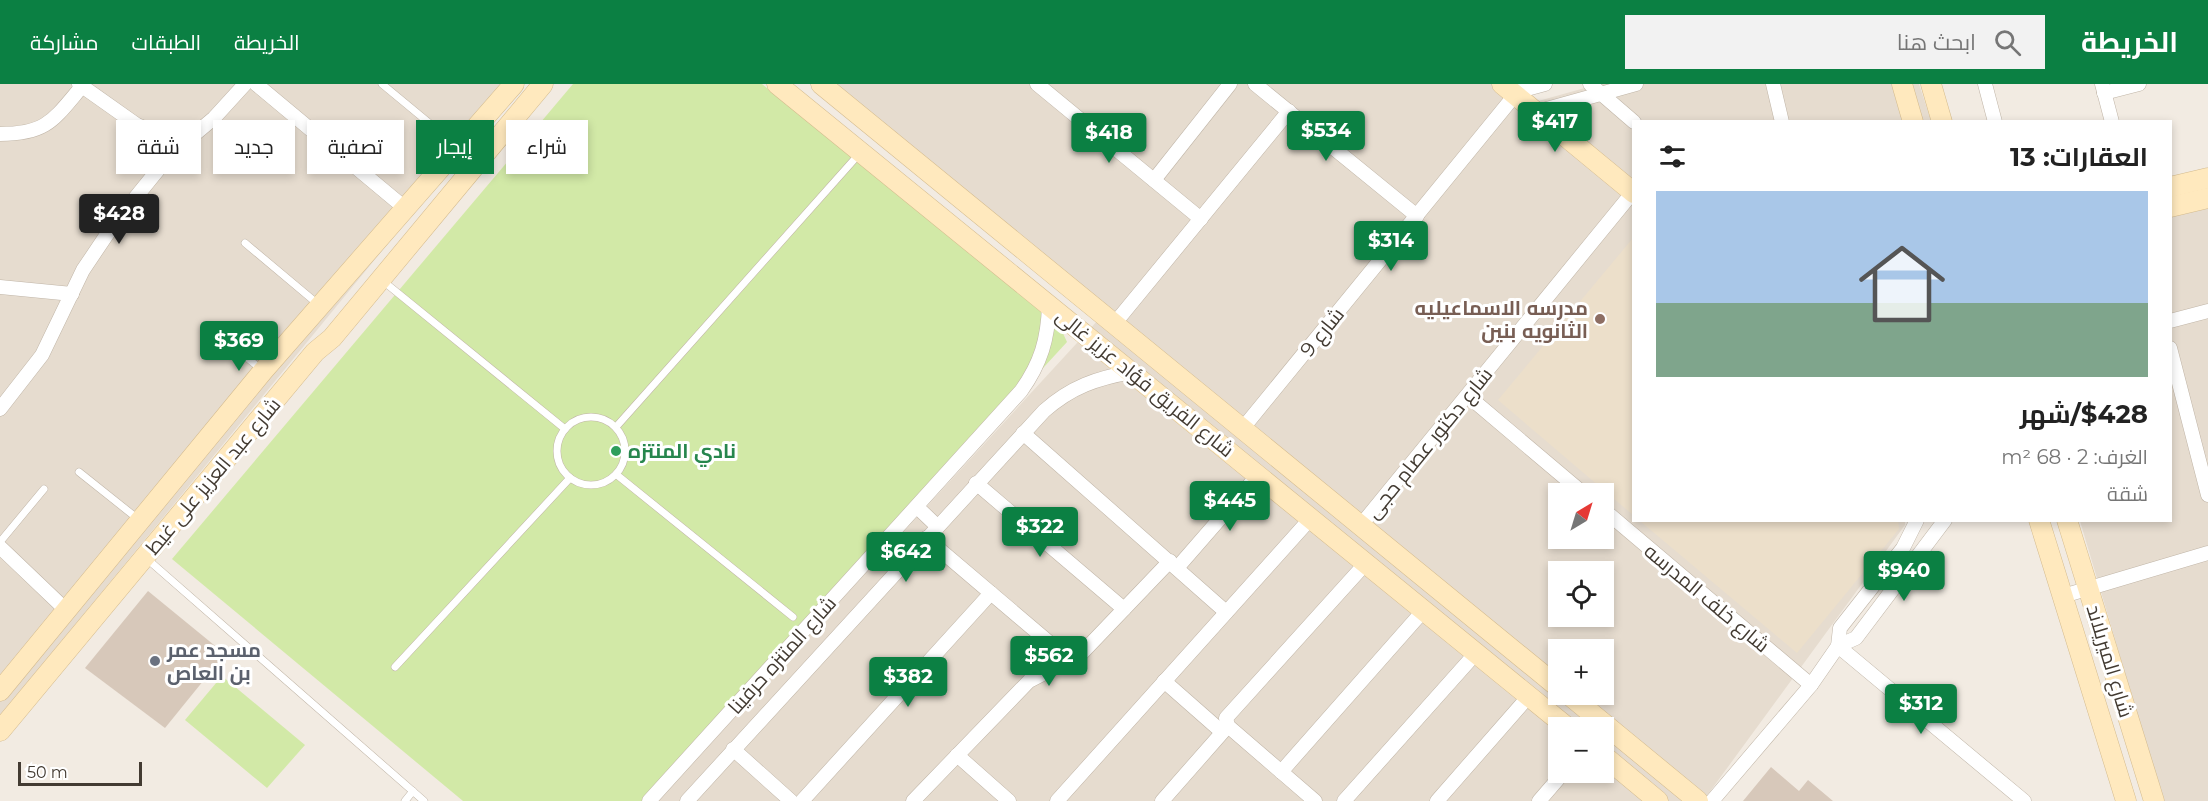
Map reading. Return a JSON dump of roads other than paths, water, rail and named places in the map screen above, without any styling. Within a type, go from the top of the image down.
[{"type":"street","points":[[201,129],[214,118],[245,84]]},
{"type":"street","points":[[256,84],[406,209]]},
{"type":"street","name":"شارع عبد العزيز على غيط","points":[[0,731],[315,352],[332,338],[543,84]]},
{"type":"street","name":"شارع الفريق فؤاد عزيز غالى","points":[[777,84],[1555,717]]},
{"type":"street","name":"شارع الفريق فؤاد عزيز غالى","points":[[821,84],[1548,679]]},
{"type":"street","points":[[1037,84],[1202,219]]},
{"type":"street","points":[[1154,180],[1230,84]]},
{"type":"street","points":[[1255,84],[1417,216]]},
{"type":"street","points":[[1508,89],[1545,84]]},
{"type":"street","points":[[1536,112],[1595,89],[1636,84]]},
{"type":"street","points":[[1773,84],[1782,120]]},
{"type":"street","points":[[1902,84],[1912,120]]},
{"type":"street","points":[[1930,84],[1941,120]]},
{"type":"street","points":[[1985,84],[1994,120]]},
{"type":"street","points":[[2111,120],[2103,88],[2139,84]]},
{"type":"street","points":[[0,134],[26,134],[44,127],[82,85],[129,120]]},
{"type":"street","name":"شارع عبد العزيز على غيط","points":[[482,120],[510,86]]},
{"type":"street","points":[[1508,89],[1632,192]]},
{"type":"street","name":"شارع 9","points":[[1243,428],[1417,216],[1508,89]]},
{"type":"street","points":[[1595,89],[1632,120]]},
{"type":"street","points":[[1115,323],[1289,111]]},
{"type":"street","points":[[854,146],[863,117]]},
{"type":"street","points":[[0,409],[42,355],[83,270],[114,224],[152,174]]},
{"type":"street","name":"شارع عبد العزيز على غيط","points":[[0,691],[263,371],[436,174]]},
{"type":"street","points":[[440,174],[457,188]]},
{"type":"street","points":[[2172,187],[2208,178]]},
{"type":"street","name":"شارع دكتور عصام حجى","points":[[1361,525],[1632,194]]},
{"type":"street","points":[[2172,207],[2208,198]]},
{"type":"street","points":[[948,223],[965,201]]},
{"type":"street","points":[[0,287],[72,294]]},
{"type":"street","name":"شارع المتنزه حرفينا","points":[[649,801],[1009,406],[1032,376],[1046,342],[1049,304]]},
{"type":"street","points":[[2172,320],[2208,311]]},
{"type":"street","points":[[316,313],[332,338]]},
{"type":"street","points":[[2172,356],[2208,495]]},
{"type":"street","name":"شارع المتنزه حرفينا","points":[[687,801],[1044,411],[1070,391],[1100,378],[1132,372]]},
{"type":"street","points":[[1468,396],[1571,483]]},
{"type":"street","points":[[1023,433],[1226,612]]},
{"type":"street","points":[[2194,440],[2208,436]]},
{"type":"street","points":[[913,801],[1029,681],[1071,661],[1174,564],[1258,475]]},
{"type":"street","points":[[976,483],[1124,609]]},
{"type":"street","points":[[917,507],[937,526]]},
{"type":"street","points":[[1057,801],[1311,518]]},
{"type":"street","name":"شارع خلف المدرسه","points":[[1614,518],[1811,685]]},
{"type":"street","points":[[1712,801],[1811,685],[1838,646],[1840,628],[1903,548],[1916,522]]},
{"type":"street","points":[[1918,522],[1934,536]]},
{"type":"street","points":[[1838,646],[1856,638],[1944,522]]},
{"type":"street","name":"شارع الميريلاند","points":[[2040,522],[2126,801]]},
{"type":"street","name":"شارع الميريلاند","points":[[2068,522],[2154,801]]},
{"type":"street","points":[[926,538],[1071,661]]},
{"type":"street","points":[[124,541],[145,557]]},
{"type":"street","points":[[0,548],[66,610]]},
{"type":"street","points":[[2063,596],[2208,553]]},
{"type":"street","points":[[1162,801],[1225,729],[1228,715],[1366,563]]},
{"type":"street","points":[[802,801],[991,593]]},
{"type":"street","points":[[1281,772],[1424,610]]},
{"type":"street","points":[[1344,801],[1469,647],[1478,621]]},
{"type":"street","points":[[1838,646],[2024,801]]},
{"type":"street","points":[[1164,681],[1315,801]]},
{"type":"street","points":[[1437,801],[1529,696]]},
{"type":"street","points":[[1581,705],[1698,801]]},
{"type":"street","points":[[733,749],[791,801]]},
{"type":"street","points":[[957,755],[1009,801]]},
{"type":"street","points":[[1614,764],[1658,801]]},
{"type":"street","points":[[1539,801],[1555,783]]},
{"type":"lane","points":[[382,84],[426,120]]},
{"type":"lane","points":[[616,427],[854,146]]},
{"type":"lane","points":[[245,243],[316,313]]},
{"type":"lane","points":[[381,280],[565,429]]},
{"type":"lane","points":[[226,341],[263,371]]},
{"type":"lane","points":[[584,417],[596,417],[616,427],[626,445],[623,466],[617,475],[602,484],[594,485],[577,483],[562,470],[557,448],[565,429],[584,417]]},
{"type":"lane","points":[[79,472],[140,521]]},
{"type":"lane","points":[[617,475],[793,617]]},
{"type":"lane","points":[[395,667],[570,478]]},
{"type":"lane","points":[[0,542],[44,489]]},
{"type":"lane","points":[[145,557],[424,801]]},
{"type":"lane","points":[[405,801],[413,791]]},
{"type":"place","name":"مدرسه الاسماعيليه الثانويه بنين","points":[[1600,319]]},
{"type":"place","name":"نادي المنتزه","points":[[616,451]]},
{"type":"place","name":"مسجد عمر بن العاص","points":[[155,661]]}]
